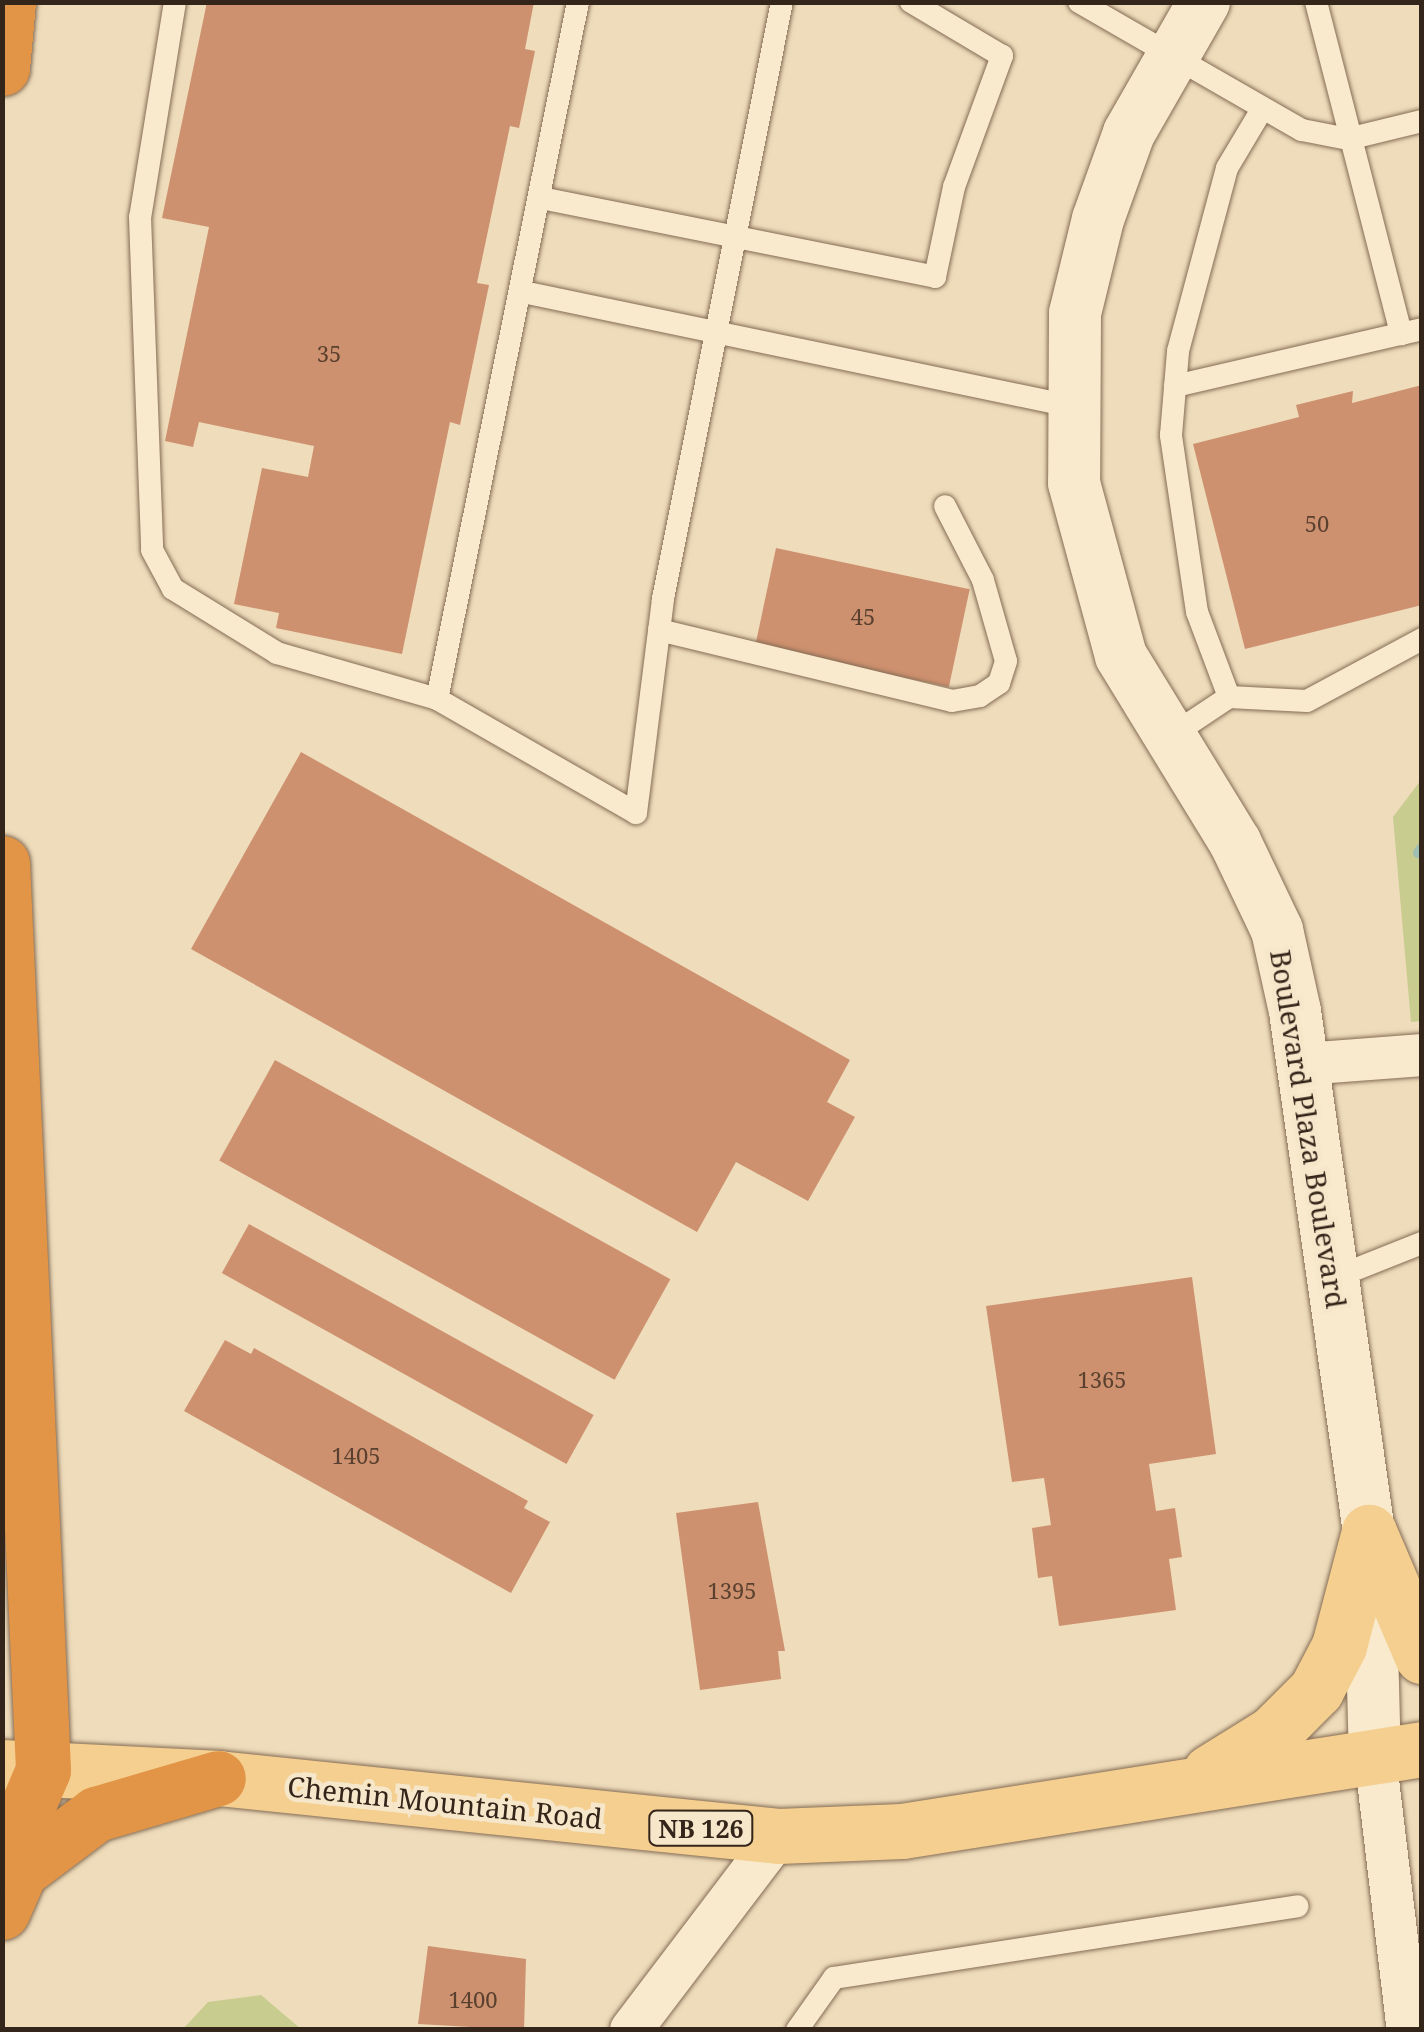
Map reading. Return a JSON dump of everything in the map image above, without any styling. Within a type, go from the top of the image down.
[{"type":"highway","points":[[2,68],[8,2]]},
{"type":"highway","points":[[2,863],[22,1769],[2,1866]]},
{"type":"highway","points":[[2,1912],[20,1871],[96,1814],[218,1778]]},
{"type":"main road","points":[[1369,1532],[1422,1656]]},
{"type":"main road","points":[[1184,1789],[1273,1734],[1316,1690],[1340,1646],[1369,1532]]},
{"type":"main road","name":"Chemin Mountain Road","points":[[22,1769],[218,1778],[778,1836],[902,1831],[1398,1752]]},
{"type":"street","name":"Boulevard Plaza Boulevard","points":[[1204,2],[1129,132],[1098,218],[1075,313],[1070,406],[1089,560],[1121,656],[1235,842],[1277,930],[1304,1064],[1398,1752],[1408,2030]]},
{"type":"street","points":[[1304,1064],[1422,1055]]},
{"type":"street","points":[[631,2030],[778,1836]]},
{"type":"lane","points":[[175,2],[140,216],[152,550],[173,589],[278,653],[437,699],[636,812],[659,630],[714,331],[782,2]]},
{"type":"lane","points":[[437,699],[578,2]]},
{"type":"lane","points":[[541,198],[936,277],[954,188],[1002,56],[911,2]]},
{"type":"lane","points":[[1078,2],[1262,111],[1348,140],[1422,121]]},
{"type":"lane","points":[[1175,386],[1412,331],[1348,140],[1316,2]]},
{"type":"lane","points":[[1228,697],[1197,612],[1171,435],[1175,386],[1227,168],[1262,111]]},
{"type":"lane","points":[[522,292],[1070,406]]},
{"type":"lane","points":[[659,630],[952,701],[980,696],[999,683],[1006,660],[983,580],[945,506]]},
{"type":"lane","points":[[1168,738],[1228,697],[1307,701],[1422,639]]},
{"type":"lane","points":[[1334,1278],[1422,1243]]},
{"type":"lane","points":[[797,2030],[834,1978],[1298,1906]]},
{"type":"green space","points":[[1421,780],[1422,1021],[1411,1022],[1393,817]]},
{"type":"green space","points":[[261,1995],[301,2029],[183,2029],[208,2002]]},
{"type":"building","points":[[207,2],[534,2],[525,49],[535,51],[519,128],[510,126],[477,283],[489,285],[460,425],[450,422],[402,654],[276,628],[279,613],[234,604],[262,468],[308,477],[314,446],[199,422],[193,447],[165,441],[209,227],[162,218]]},
{"type":"building","points":[[1422,385],[1422,605],[1245,649],[1193,444],[1299,417],[1296,405],[1353,391],[1352,403]]},
{"type":"building","points":[[776,548],[970,589],[949,687],[755,646]]},
{"type":"building","points":[[301,752],[850,1060],[827,1102],[855,1117],[808,1201],[736,1162],[697,1232],[191,949]]},
{"type":"building","points":[[275,1060],[670,1279],[615,1380],[219,1161]]},
{"type":"building","points":[[249,1224],[594,1415],[566,1464],[222,1273]]},
{"type":"building","points":[[1192,1277],[1216,1454],[1149,1464],[1156,1511],[1175,1508],[1182,1557],[1169,1559],[1176,1610],[1059,1626],[1052,1576],[1038,1578],[1032,1528],[1051,1525],[1044,1478],[1012,1482],[986,1306]]},
{"type":"building","points":[[225,1340],[251,1354],[254,1348],[528,1501],[524,1508],[550,1522],[511,1593],[184,1411]]},
{"type":"building","points":[[758,1502],[785,1651],[778,1651],[781,1679],[700,1690],[676,1513]]},
{"type":"building","points":[[428,1946],[526,1959],[524,2030],[418,2024]]},
{"type":"waterway","points":[[1418,853],[1422,847]]}]
